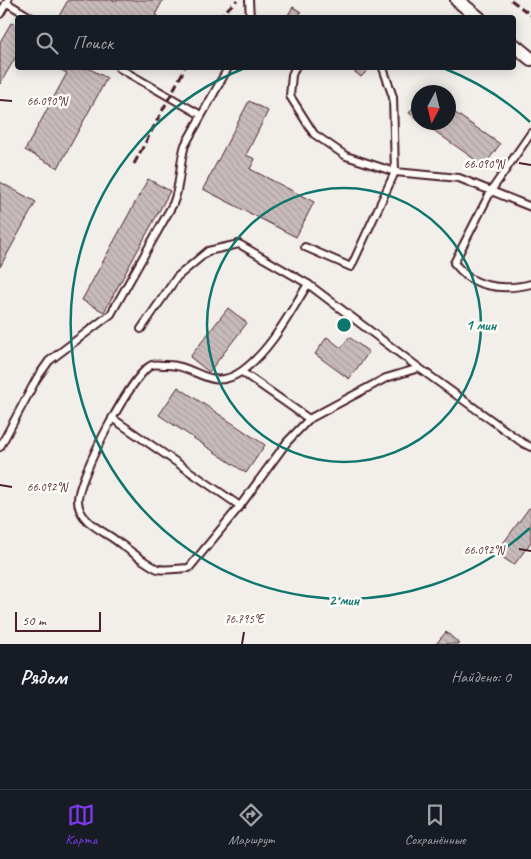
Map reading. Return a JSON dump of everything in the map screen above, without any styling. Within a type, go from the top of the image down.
[{"type":"street","points":[[457,0],[475,15]]},
{"type":"street","points":[[516,47],[531,59]]},
{"type":"lane","points":[[249,0],[250,15]]},
{"type":"lane","points":[[0,14],[8,1],[28,15]]},
{"type":"lane","points":[[122,70],[201,115]]},
{"type":"lane","points":[[0,446],[46,365],[59,352],[102,323],[111,314],[173,204],[178,190],[181,157],[188,136],[227,70]]},
{"type":"lane","points":[[293,70],[290,96],[314,134],[346,156],[395,172],[459,178],[531,207]]},
{"type":"lane","points":[[305,247],[351,267],[395,172],[393,97],[384,70]]},
{"type":"lane","points":[[531,133],[491,191],[454,262],[470,279],[490,286],[513,288],[531,284]]},
{"type":"lane","points":[[142,329],[177,277],[208,250],[239,244],[308,284],[419,368],[531,447]]},
{"type":"lane","points":[[308,284],[263,352],[242,372],[225,380],[211,380],[184,367],[171,364],[152,366],[140,375],[112,418],[83,476],[78,500],[84,520],[158,569],[189,568],[240,506],[287,442],[309,420],[386,378],[419,368]]},
{"type":"lane","points":[[242,372],[309,420]]},
{"type":"lane","points":[[112,418],[240,506]]},
{"type":"building","points":[[68,0],[163,0],[155,15],[60,15]]},
{"type":"building","points":[[293,7],[301,12],[300,15],[288,15]]},
{"type":"building","points":[[11,23],[15,25],[15,58],[0,84],[0,42]]},
{"type":"building","points":[[61,70],[92,70],[107,78],[58,168],[25,150],[67,73]]},
{"type":"building","points":[[352,70],[368,70],[361,77]]},
{"type":"building","points":[[249,101],[268,111],[246,155],[255,159],[250,169],[314,202],[296,237],[203,189]]},
{"type":"building","points":[[456,114],[500,144],[484,166],[433,130],[456,130]]},
{"type":"building","points":[[148,179],[170,191],[104,312],[82,300]]},
{"type":"building","points":[[0,182],[36,202],[0,267]]},
{"type":"building","points":[[228,308],[247,323],[209,372],[190,357]]},
{"type":"building","points":[[327,337],[341,348],[349,337],[369,352],[349,379],[315,354]]},
{"type":"building","points":[[178,387],[265,445],[246,473],[159,415]]},
{"type":"building","points":[[529,508],[531,509],[531,542],[514,565],[496,553]]},
{"type":"building","points":[[446,632],[460,644],[436,644]]},
{"type":"railway","points":[[221,15],[237,0]]},
{"type":"railway","points":[[511,0],[531,15]]},
{"type":"railway","points":[[134,164],[184,70]]}]
